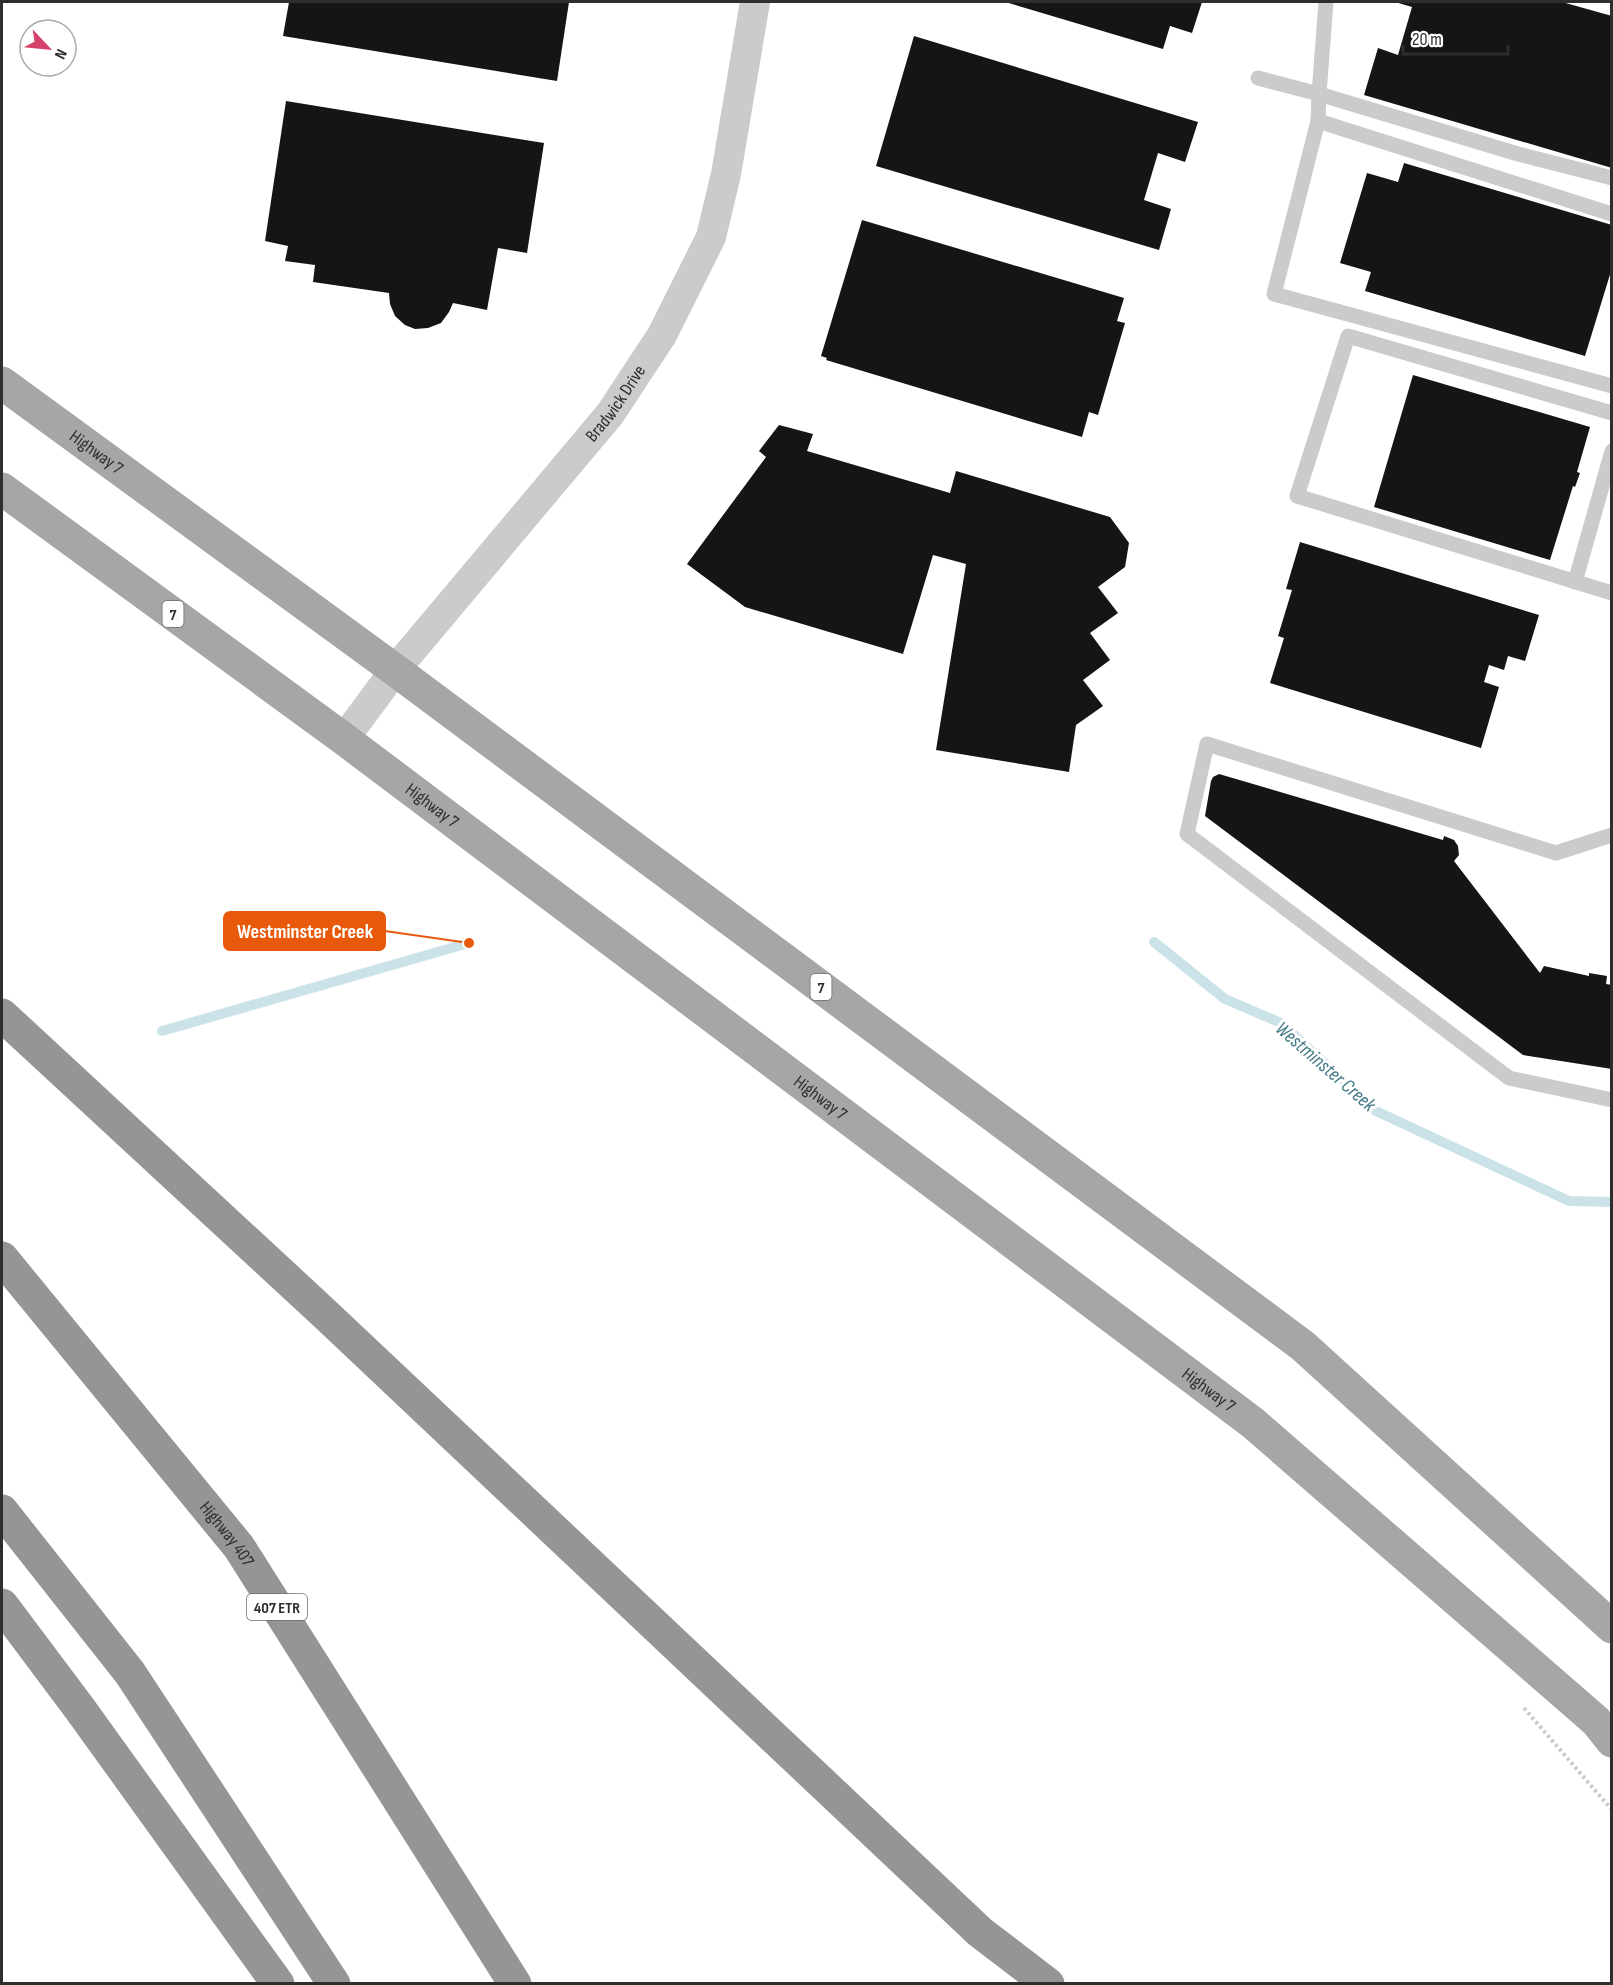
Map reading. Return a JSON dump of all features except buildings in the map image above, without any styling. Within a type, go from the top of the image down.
[{"type":"highway","points":[[2,1015],[351,1338],[980,1932],[1048,1983]]},
{"type":"highway","name":"Highway 407","points":[[2,1258],[239,1547],[515,1983]]},
{"type":"highway","points":[[2,1511],[130,1673],[334,1983]]},
{"type":"highway","points":[[2,1605],[278,1983]]},
{"type":"main road","name":"Highway 7","points":[[2,383],[395,670],[1303,1346],[1611,1627]]},
{"type":"main road","name":"Highway 7","points":[[2,489],[344,739],[1253,1423],[1596,1721],[1611,1742]]},
{"type":"street","name":"Bradwick Drive","points":[[344,739],[395,670],[610,414],[662,335],[711,237],[727,168],[755,2]]},
{"type":"lane","points":[[1326,2],[1318,121],[1274,294],[1611,386]]},
{"type":"lane","points":[[1258,78],[1518,154],[1611,178]]},
{"type":"lane","points":[[1318,121],[1611,214]]},
{"type":"lane","points":[[1347,314],[1348,336],[1297,496],[1611,593]]},
{"type":"lane","points":[[1348,336],[1611,413]]},
{"type":"lane","points":[[1575,582],[1611,451]]},
{"type":"lane","points":[[1611,835],[1557,853],[1207,744],[1187,834],[1509,1078],[1611,1100]]},
{"type":"waterway","name":"Westminster Creek","points":[[1154,942],[1225,999],[1281,1023],[1376,1111],[1569,1201],[1612,1202]]},
{"type":"waterway","name":"Westminster Creek","points":[[162,1031],[469,943]]},
{"type":"place","name":"Westminster Creek","points":[[469,943]]}]
